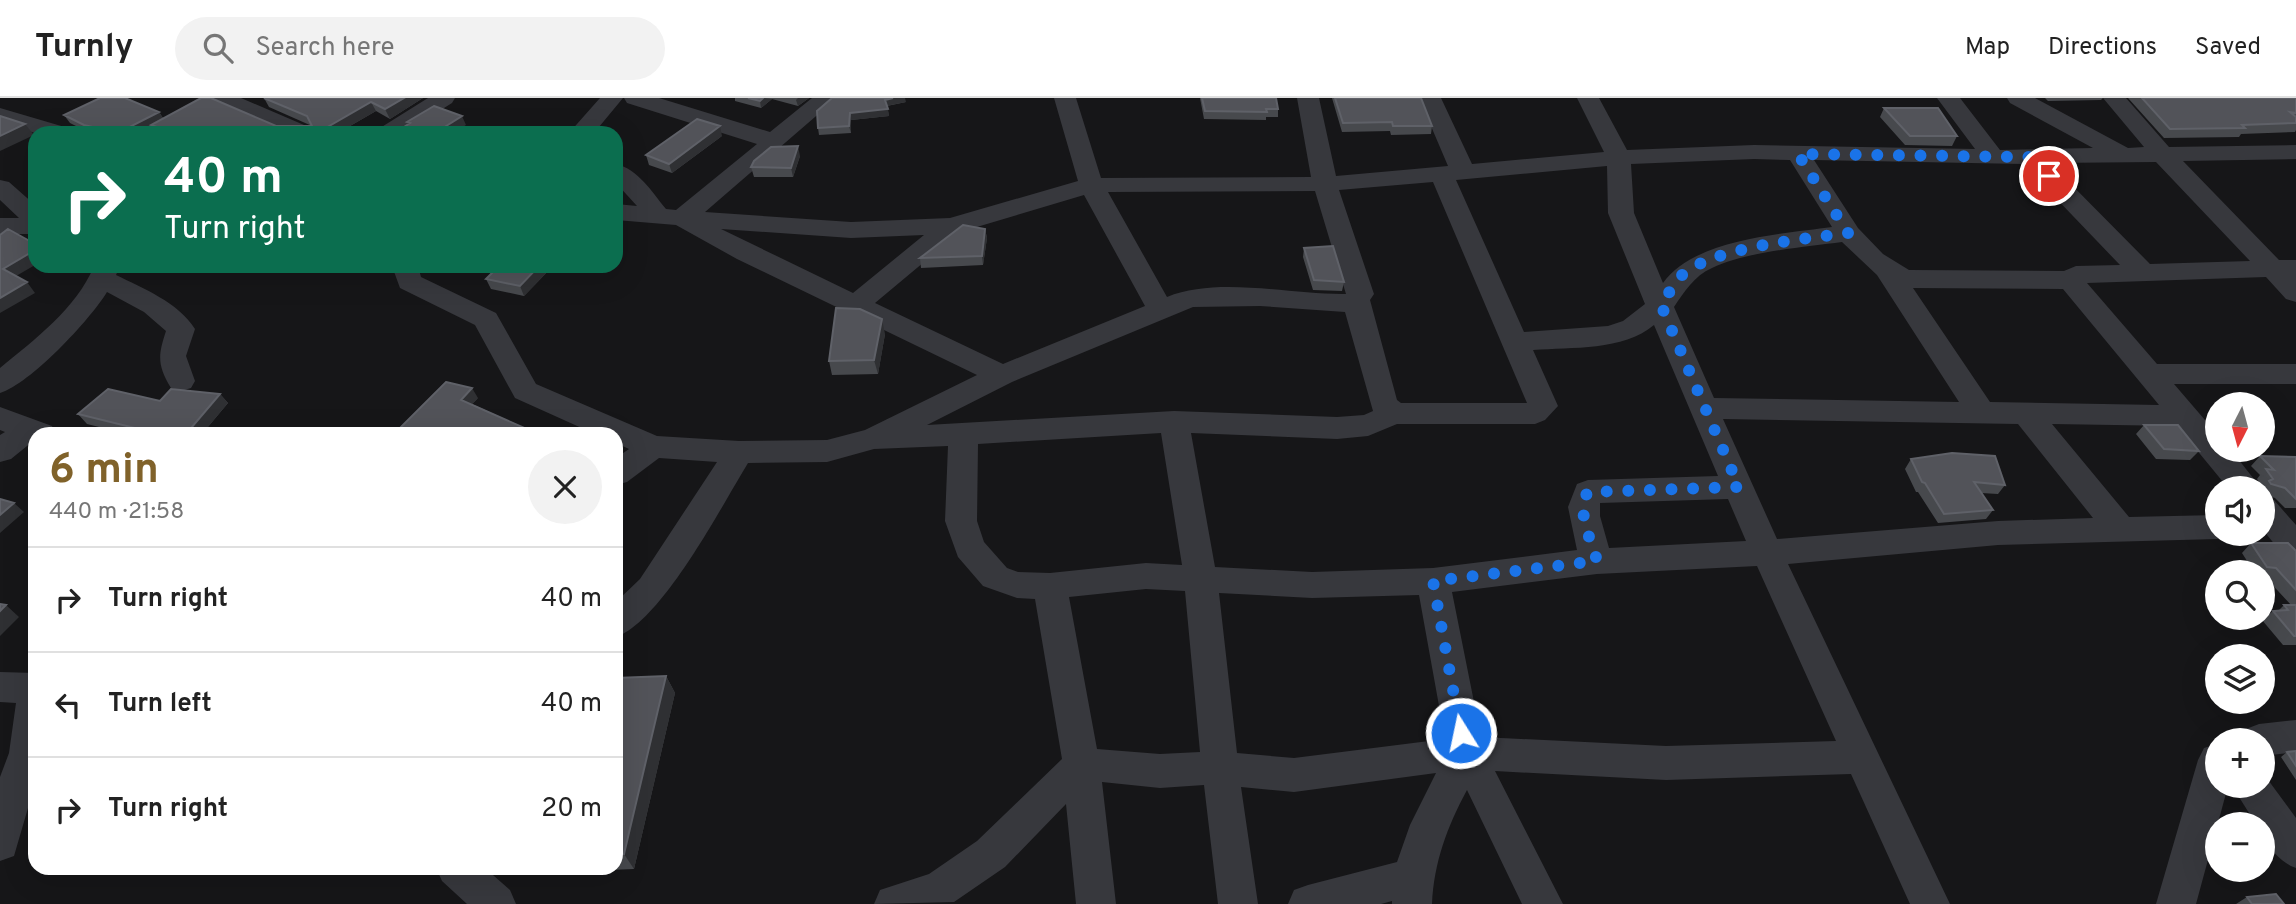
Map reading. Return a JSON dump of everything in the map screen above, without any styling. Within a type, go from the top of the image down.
[{"type":"street","points":[[221,98],[287,126]]},
{"type":"street","points":[[399,126],[444,98]]},
{"type":"street","points":[[587,126],[612,98]]},
{"type":"street","points":[[635,98],[669,102],[773,141]]},
{"type":"street","points":[[670,217],[826,98]]},
{"type":"street","points":[[1065,98],[1091,185],[1161,310]]},
{"type":"street","points":[[623,434],[653,447],[739,452],[827,451],[874,438],[1002,375],[1188,298],[1260,297],[1345,303],[1356,300],[1360,294],[1325,184],[1308,98]]},
{"type":"street","points":[[874,438],[1174,422],[1337,428],[1367,425],[1394,414],[1535,414],[1540,411],[1543,406],[1515,342],[1452,172],[1453,145],[1430,98]]},
{"type":"street","points":[[1588,98],[1619,158],[1621,213],[1768,553],[1930,904]]},
{"type":"street","points":[[1948,98],[1993,157]]},
{"type":"street","points":[[2018,98],[2126,156]]},
{"type":"street","points":[[2114,98],[2165,156],[2285,269],[2296,293]]},
{"type":"street","points":[[0,115],[37,126]]},
{"type":"street","points":[[623,213],[851,230],[951,226],[1091,185],[1325,184],[1619,158],[1721,153],[2030,157],[2296,152]]},
{"type":"street","points":[[1798,154],[1848,233],[1867,255],[1888,271],[1905,279],[2070,280],[2076,275],[2141,271],[2285,269]]},
{"type":"street","points":[[2030,157],[2141,271]]},
{"type":"street","points":[[623,176],[670,217],[1002,375]]},
{"type":"street","points":[[0,187],[28,213]]},
{"type":"street","points":[[0,226],[28,226]]},
{"type":"street","points":[[856,305],[951,226]]},
{"type":"street","points":[[1515,342],[1608,335],[1633,328],[1661,305],[1680,278],[1702,262],[1764,245],[1848,233]]},
{"type":"street","points":[[1888,271],[1982,413]]},
{"type":"street","points":[[0,383],[62,329],[105,273],[135,296],[143,297],[163,310],[181,329],[172,356],[181,380]]},
{"type":"street","points":[[407,273],[409,282],[486,319],[524,391],[607,427]]},
{"type":"street","points":[[2070,280],[2236,476]]},
{"type":"street","points":[[1356,300],[1384,405],[1394,414]]},
{"type":"street","points":[[2150,374],[2296,374]]},
{"type":"street","points":[[1704,408],[2185,416]]},
{"type":"street","points":[[2026,414],[2122,531]]},
{"type":"street","points":[[0,418],[28,428]]},
{"type":"street","points":[[1174,422],[1201,581],[1220,768],[1238,904]]},
{"type":"street","points":[[963,434],[961,521],[969,548],[995,577],[1017,585],[1050,586],[1146,576],[1312,585],[1433,581],[1597,561],[1768,553],[1998,533],[2205,528]]},
{"type":"street","points":[[0,452],[28,435]]},
{"type":"street","points":[[623,469],[653,447]]},
{"type":"street","points":[[623,616],[652,588],[739,452]]},
{"type":"street","points":[[1597,561],[1583,509],[1583,499],[1588,492],[1739,487]]},
{"type":"street","points":[[1433,581],[1467,753],[1543,904]]},
{"type":"street","points":[[1050,586],[1081,765],[1096,904]]},
{"type":"street","points":[[0,687],[28,688]]},
{"type":"street","points":[[2275,738],[2296,736]]},
{"type":"street","points":[[0,843],[28,746]]},
{"type":"street","points":[[894,904],[940,889],[991,853],[1081,765],[1160,771],[1220,768],[1294,775],[1467,753],[1667,763],[1863,757]]},
{"type":"street","points":[[1308,904],[1412,891],[1424,832],[1467,753]]},
{"type":"street","points":[[2176,904],[2206,798]]},
{"type":"street","points":[[2259,798],[2296,850]]},
{"type":"street","points":[[464,875],[496,904]]},
{"type":"building","points":[[100,98],[125,98],[159,112],[132,126],[88,126],[64,115]]},
{"type":"building","points":[[201,98],[211,98],[276,126],[154,126],[151,125]]},
{"type":"building","points":[[264,98],[404,98],[385,109],[371,102],[329,126],[312,126],[307,116]]},
{"type":"building","points":[[832,98],[893,98],[885,100],[888,109],[850,113],[849,126],[818,128],[817,111]]},
{"type":"building","points":[[1202,98],[1276,98],[1278,109],[1266,109],[1267,112],[1205,111]]},
{"type":"building","points":[[1335,98],[1421,98],[1432,126],[1393,126],[1392,122],[1343,123]]},
{"type":"building","points":[[2142,98],[2296,98],[2296,113],[2290,112],[2296,117],[2296,123],[2242,125],[2245,128],[2170,129]]},
{"type":"building","points":[[434,106],[462,116],[446,126],[406,126],[410,123],[407,122]]},
{"type":"building","points":[[1884,108],[1938,108],[1957,136],[1910,136]]},
{"type":"building","points":[[0,116],[25,124],[0,136]]},
{"type":"building","points":[[697,119],[720,126],[669,164],[646,155]]},
{"type":"building","points":[[798,146],[791,168],[751,167],[754,161],[771,147]]},
{"type":"building","points":[[963,225],[985,229],[982,256],[920,258]]},
{"type":"building","points":[[8,229],[28,240],[28,254],[3,269],[27,282],[0,298],[0,235]]},
{"type":"building","points":[[1333,246],[1344,282],[1314,280],[1304,248]]},
{"type":"building","points":[[492,273],[532,273],[520,286],[486,279]]},
{"type":"building","points":[[836,308],[860,309],[882,319],[874,360],[829,361]]},
{"type":"building","points":[[446,382],[472,388],[461,400],[522,427],[401,427]]},
{"type":"building","points":[[108,389],[160,401],[171,389],[220,394],[192,427],[131,427],[78,414]]},
{"type":"building","points":[[2144,425],[2178,425],[2199,451],[2164,449]]},
{"type":"building","points":[[1952,453],[1995,456],[2005,485],[1974,482],[1993,510],[1944,514],[1922,482],[1911,459]]},
{"type":"building","points":[[2275,456],[2296,457],[2296,499],[2285,488],[2275,485],[2275,476],[2271,476],[2266,469],[2274,470],[2266,462],[2275,462]]},
{"type":"building","points":[[0,499],[14,503],[0,515]]},
{"type":"building","points":[[2288,543],[2296,551],[2296,590],[2275,568],[2275,560],[2262,560],[2253,546]]},
{"type":"building","points":[[2284,605],[2296,605],[2296,636],[2275,613],[2275,611],[2288,610]]},
{"type":"building","points":[[666,676],[624,854],[623,854],[623,678]]},
{"type":"building","points":[[2296,751],[2296,766],[2287,752]]},
{"type":"building","points":[[2276,894],[2284,904],[2252,904],[2247,897]]},
{"type":"route","points":[[1461,733],[1433,581],[1597,561],[1583,509],[1583,499],[1588,492],[1739,487],[1661,305],[1680,278],[1702,262],[1764,245],[1848,233],[1798,154],[2030,157],[2049,176]]}]
